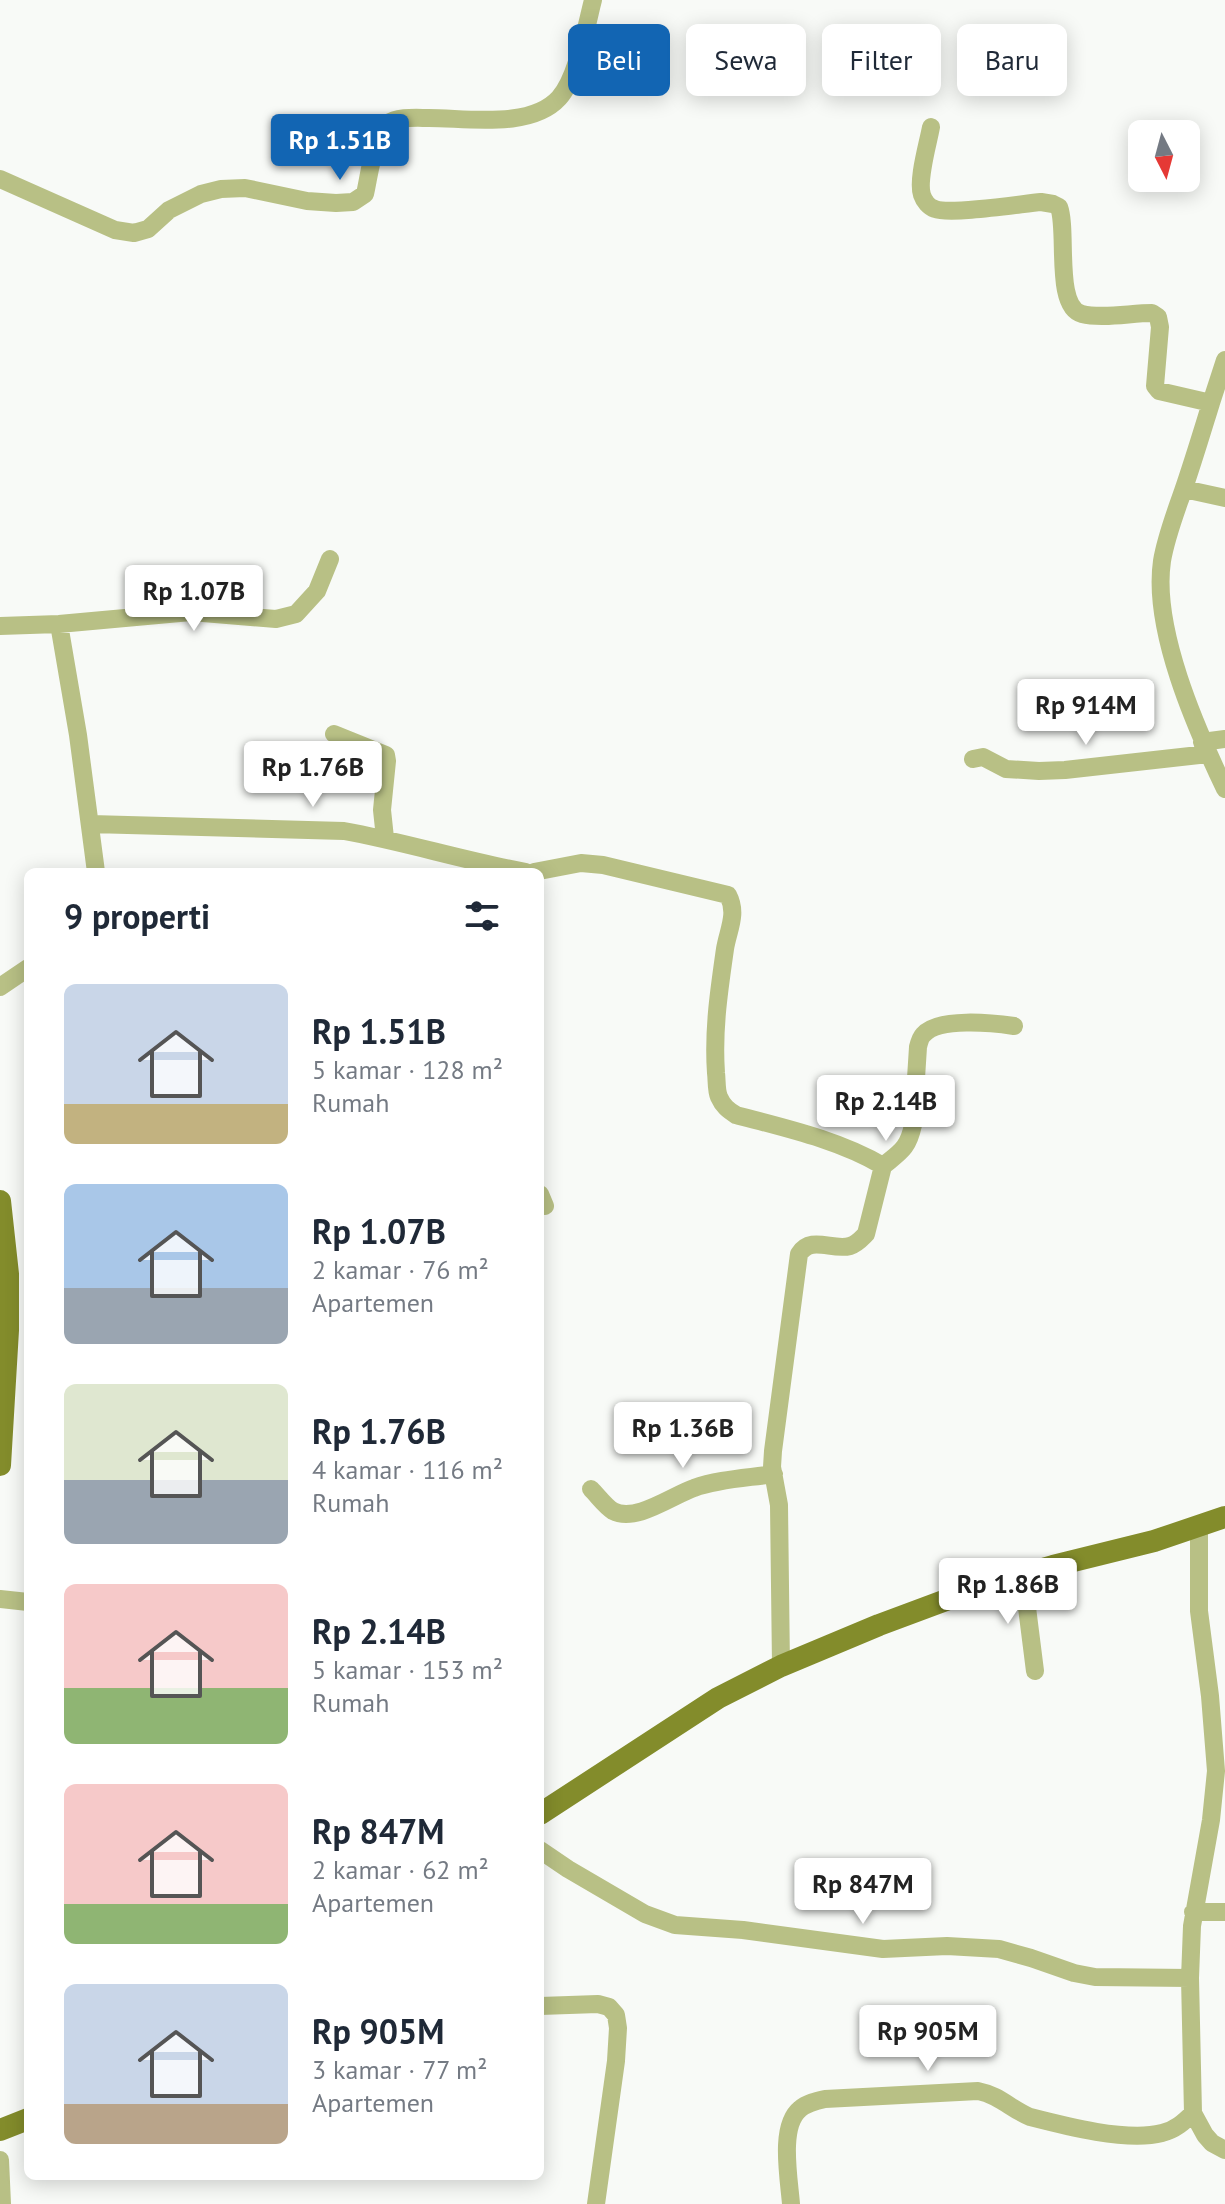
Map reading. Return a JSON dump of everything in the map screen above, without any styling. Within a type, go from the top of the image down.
[{"type":"main road","points":[[0,1201],[8,1288],[0,1465]]},
{"type":"main road","points":[[544,1811],[707,1704],[781,1666],[981,1587],[1199,1527],[1225,1517]]},
{"type":"main road","points":[[0,2130],[24,2121]]},
{"type":"street","points":[[0,179],[115,230],[134,233],[148,229],[169,210],[201,194],[221,189],[245,188],[307,201],[353,202],[365,194],[379,134],[388,123],[408,118],[514,119],[544,111],[560,97],[572,77],[593,0]]},
{"type":"street","points":[[931,127],[921,184],[927,204],[936,210],[951,211],[1041,202],[1059,207],[1063,225],[1066,297],[1072,308],[1079,314],[1152,313],[1158,317],[1160,327],[1155,386],[1159,391],[1211,403]]},
{"type":"street","points":[[1225,360],[1161,565],[1162,603],[1175,664],[1205,748],[1225,789]]},
{"type":"street","points":[[1184,489],[1225,498]]},
{"type":"street","points":[[0,626],[191,612],[276,619],[296,614],[317,591],[330,559]]},
{"type":"street","points":[[59,624],[96,868]]},
{"type":"street","points":[[334,734],[386,755],[382,810],[385,838]]},
{"type":"street","points":[[973,759],[983,757],[1006,769],[1065,770],[1205,748],[1225,739]]},
{"type":"street","points":[[91,824],[344,831],[507,868]]},
{"type":"street","points":[[544,869],[581,863],[603,865],[728,895],[733,905],[732,919],[718,994],[714,1038],[718,1094],[726,1108],[736,1115],[823,1140],[883,1166]]},
{"type":"street","points":[[0,987],[24,971]]},
{"type":"street","points":[[781,1666],[779,1505],[773,1451],[799,1254],[811,1244],[849,1247],[866,1234],[883,1166],[907,1146],[911,1138],[918,1047],[922,1035],[932,1028],[982,1021],[1014,1026]]},
{"type":"street","points":[[591,1489],[615,1512],[627,1513],[648,1509],[693,1488],[774,1474]]},
{"type":"street","points":[[1199,1527],[1199,1611],[1216,1771],[1211,1820],[1193,1912],[1190,1978],[1193,2113],[1205,2135],[1225,2150]]},
{"type":"street","points":[[1023,1576],[1035,1671]]},
{"type":"street","points":[[0,1599],[24,1602]]},
{"type":"street","points":[[544,1853],[645,1914],[675,1925],[743,1930],[883,1949],[947,1946],[999,1949],[1095,1977],[1190,1978]]},
{"type":"street","points":[[1193,1912],[1225,1912]]},
{"type":"street","points":[[544,2006],[598,2004],[609,2007],[616,2015],[616,2061],[596,2204]]},
{"type":"street","points":[[791,2204],[789,2124],[803,2106],[825,2099],[978,2091],[999,2098],[1030,2117],[1123,2136],[1161,2134],[1182,2124],[1193,2113]]},
{"type":"street","points":[[0,2160],[2,2204]]}]
